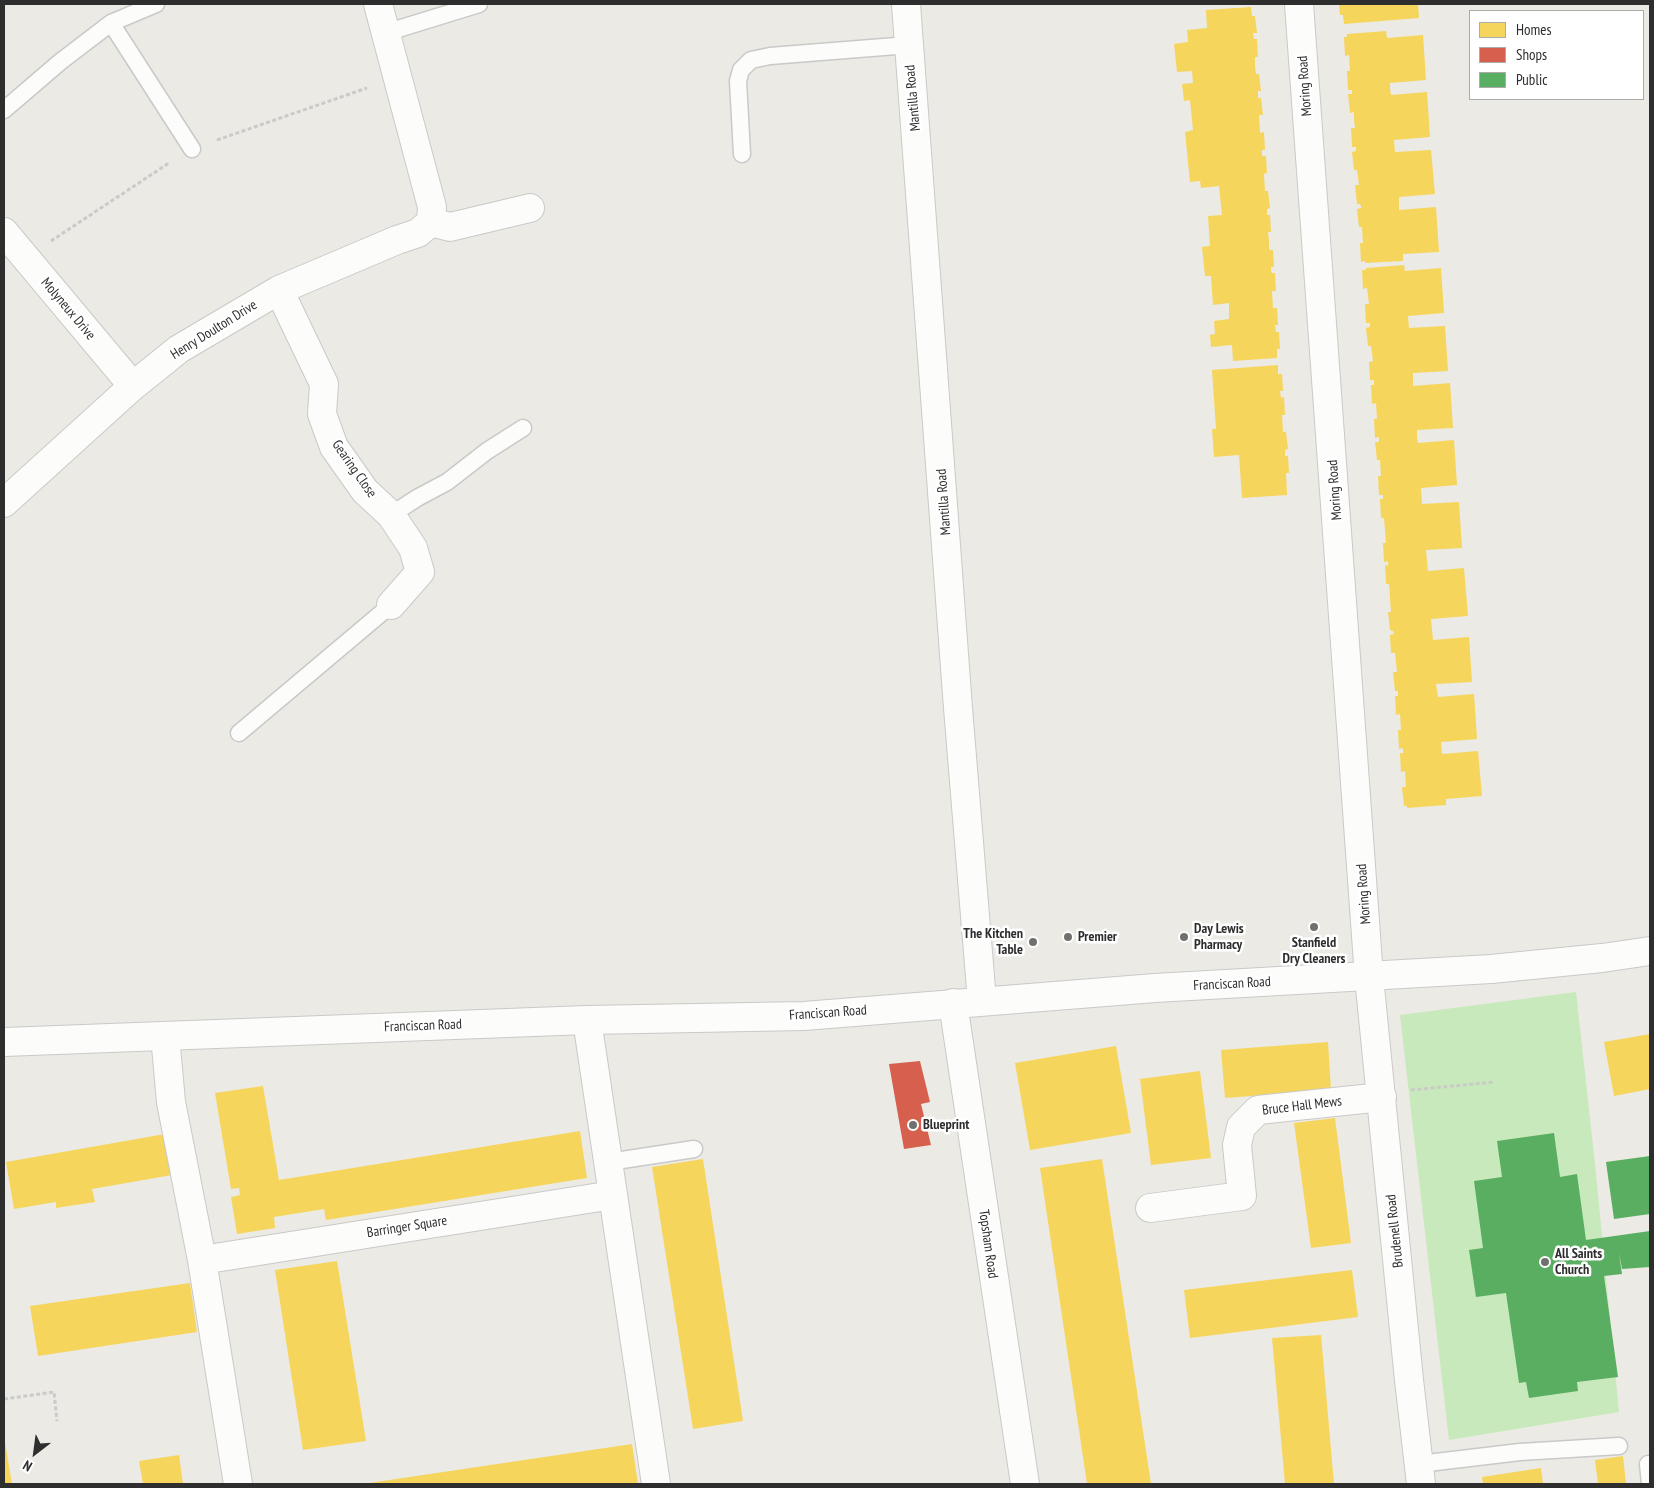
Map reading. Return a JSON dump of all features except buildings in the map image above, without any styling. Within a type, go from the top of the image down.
[{"type":"street","points":[[378,4],[432,207],[431,222],[450,227],[530,208]]},
{"type":"street","name":"Mantilla Road","points":[[906,4],[927,266],[958,708],[982,1001]]},
{"type":"street","name":"Moring Road","points":[[1299,4],[1369,977]]},
{"type":"street","name":"Henry Doulton Drive","points":[[4,503],[133,386],[179,348],[279,290],[418,233],[431,222]]},
{"type":"street","name":"Molyneux Drive","points":[[4,232],[133,386]]},
{"type":"street","name":"Gearing Close","points":[[279,290],[324,384],[322,414],[334,448],[365,491],[391,515],[413,548],[420,572],[391,605]]},
{"type":"street","name":"Franciscan Road","points":[[4,1042],[586,1020],[804,1016],[1155,988],[1492,969],[1602,958],[1650,951]]},
{"type":"street","name":"Brudenell Road","points":[[1369,977],[1420,1474]]},
{"type":"street","name":"Topsham Road","points":[[952,1003],[1025,1484]]},
{"type":"street","points":[[586,1020],[609,1162],[612,1195],[656,1484]]},
{"type":"street","points":[[165,1036],[171,1102],[202,1260],[238,1484]]},
{"type":"street","name":"Bruce Hall Mews","points":[[1150,1208],[1242,1196],[1237,1144],[1241,1127],[1258,1110],[1382,1097]]},
{"type":"street","name":"Barringer Square","points":[[202,1260],[612,1195]]},
{"type":"lane","points":[[4,110],[60,62],[111,23],[156,4]]},
{"type":"lane","points":[[385,33],[479,4]]},
{"type":"lane","points":[[111,23],[192,149]]},
{"type":"lane","points":[[742,154],[738,81],[741,70],[752,60],[770,56],[909,45]]},
{"type":"lane","points":[[391,515],[417,498],[448,482],[487,451],[523,428]]},
{"type":"lane","points":[[239,733],[391,605]]},
{"type":"lane","points":[[609,1162],[694,1149]]},
{"type":"lane","points":[[1420,1474],[1520,1452],[1619,1446]]},
{"type":"lane","points":[[1650,1464],[1648,1464],[1650,1484]]},
{"type":"path","points":[[1382,1097],[1413,1089],[1494,1082]]},
{"type":"path","points":[[4,1399],[54,1392],[57,1422]]},
{"type":"green space","points":[[1576,992],[1619,1412],[1449,1440],[1400,1015]]},
{"type":"place","name":"Stanfield Dry Cleaners","points":[[1314,927]]},
{"type":"place","name":"Premier","points":[[1068,937]]},
{"type":"place","name":"Day Lewis Pharmacy","points":[[1184,937]]},
{"type":"place","name":"The Kitchen Table","points":[[1033,942]]},
{"type":"place","name":"Blueprint","points":[[913,1125]]},
{"type":"place","name":"All Saints Church","points":[[1545,1262]]}]
